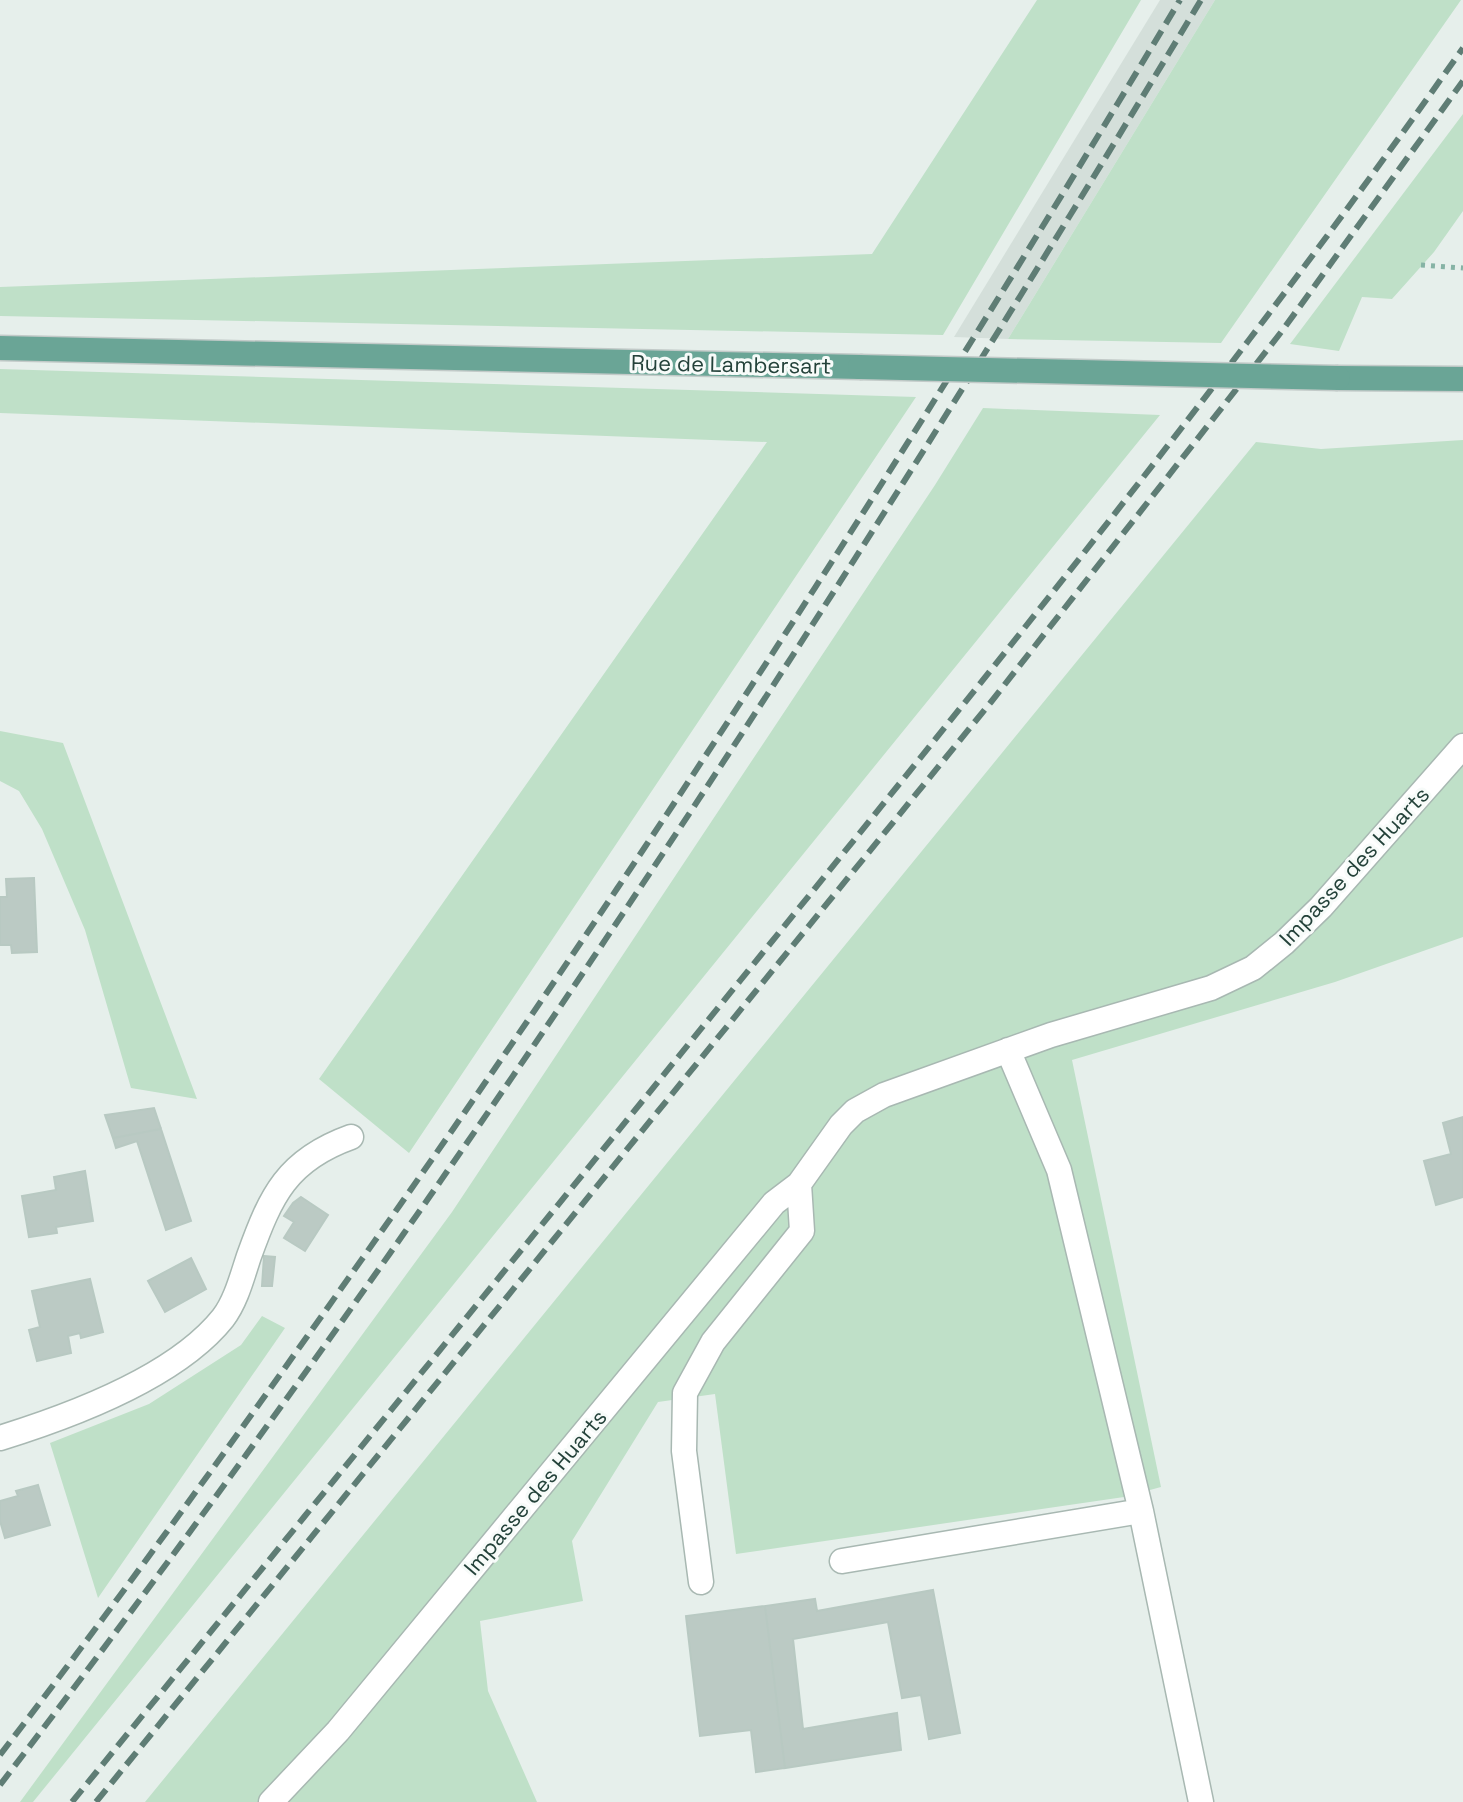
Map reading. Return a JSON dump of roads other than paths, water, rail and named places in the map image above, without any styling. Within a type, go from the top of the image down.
[{"type":"main road","name":"Rue de Lambersart","points":[[0,348],[1463,379]]},
{"type":"street","name":"Impasse des Huarts","points":[[271,1802],[338,1731],[774,1203],[799,1184],[841,1125],[855,1111],[871,1101],[1008,1050],[1184,997],[1253,968],[1321,907],[1463,746]]},
{"type":"street","points":[[1008,1050],[1059,1170],[1141,1511],[1201,1802]]},
{"type":"street","points":[[0,1438],[81,1408],[144,1379],[174,1363],[204,1340],[225,1315],[269,1208],[287,1178],[305,1159],[328,1145],[351,1137]]},
{"type":"street","points":[[701,1582],[684,1451],[685,1393],[713,1342],[802,1231],[799,1184]]},
{"type":"street","points":[[842,1561],[1141,1511]]},
{"type":"railway","points":[[0,1755],[153,1551],[302,1344],[603,909],[898,459],[1180,0]]},
{"type":"railway","points":[[0,1785],[162,1570],[320,1352],[626,909],[919,458],[1201,0]]},
{"type":"railway","points":[[72,1802],[1044,603],[1299,273],[1463,48]]},
{"type":"railway","points":[[96,1802],[991,702],[1282,331],[1463,81]]}]
